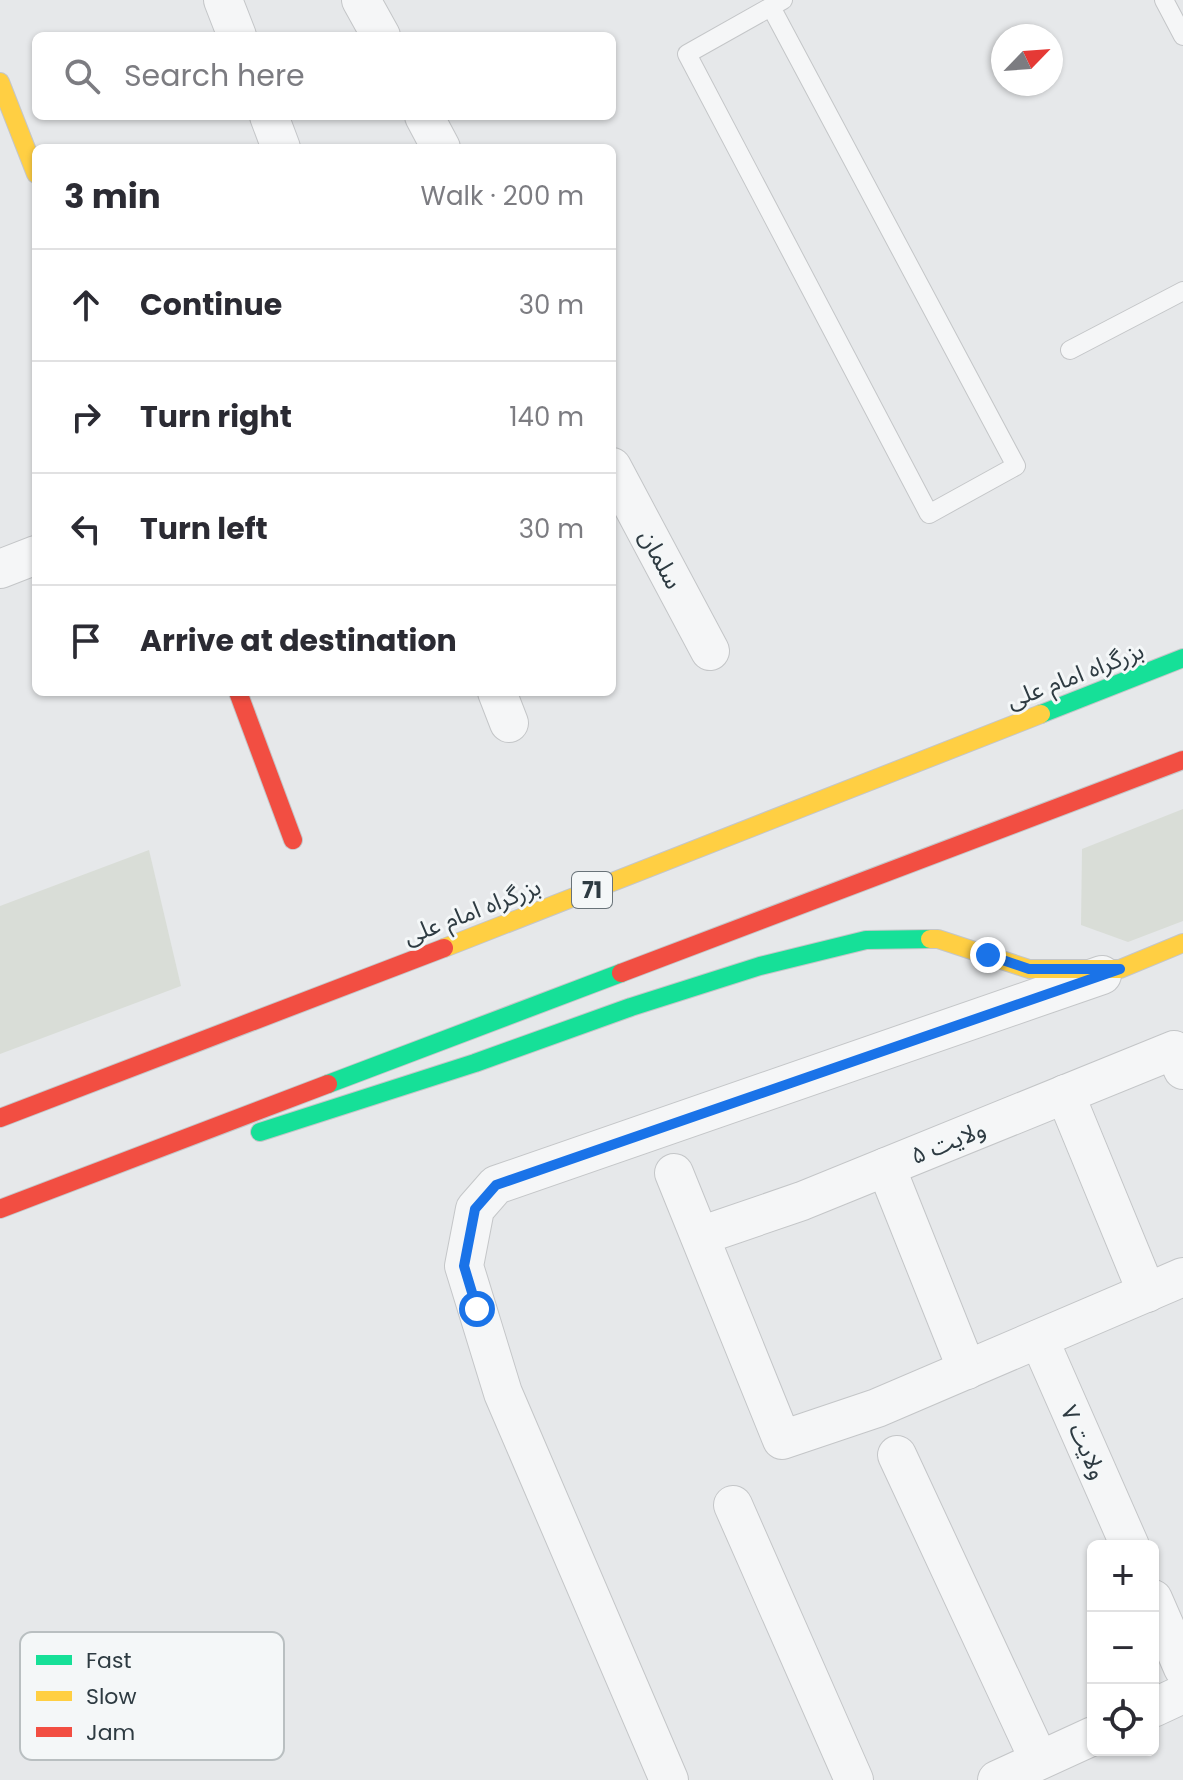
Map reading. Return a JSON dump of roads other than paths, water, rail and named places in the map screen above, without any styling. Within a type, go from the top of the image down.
[{"type":"main road","points":[[0,82],[32,164]]},
{"type":"main road","name":"بزرگراه امام علی","points":[[0,1118],[442,949],[1183,658]]},
{"type":"main road","points":[[239,696],[293,840]]},
{"type":"main road","points":[[0,1209],[1183,760]]},
{"type":"main road","points":[[243,1138],[475,1063],[717,979],[866,940],[938,939],[1029,969],[1120,969],[1183,943]]},
{"type":"main road","points":[[0,1218],[125,1180]]},
{"type":"street","points":[[223,0],[235,32]]},
{"type":"street","points":[[361,0],[379,32]]},
{"type":"street","points":[[270,120],[280,144]]},
{"type":"street","points":[[426,120],[439,144]]},
{"type":"street","name":"سلمان","points":[[616,475],[710,651]]},
{"type":"street","points":[[0,569],[32,557]]},
{"type":"street","points":[[669,1780],[503,1393],[464,1266],[475,1209],[496,1185],[1120,969]]},
{"type":"street","name":"ولایت ۵","points":[[700,1236],[802,1201],[1174,1050],[1183,1070]]},
{"type":"street","points":[[1065,1094],[1147,1293]]},
{"type":"street","points":[[886,1167],[967,1370]]},
{"type":"street","points":[[674,1173],[782,1440],[877,1408],[1183,1277]]},
{"type":"street","name":"ولایت ۷","points":[[1039,1339],[1127,1540]]},
{"type":"street","points":[[897,1455],[1039,1760]]},
{"type":"street","points":[[733,1505],[854,1780]]},
{"type":"street","points":[[1159,1612],[1183,1668]]},
{"type":"street","points":[[1159,1705],[1183,1694]]},
{"type":"street","points":[[997,1780],[1087,1739]]},
{"type":"lane","points":[[1164,0],[1183,36]]},
{"type":"lane","points":[[777,4],[1016,466],[929,514],[687,54],[777,4]]},
{"type":"lane","points":[[1070,350],[1183,291]]}]
